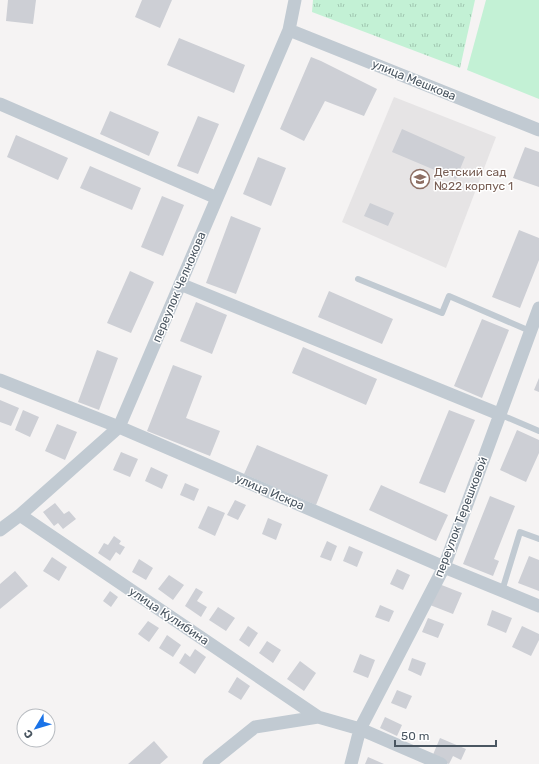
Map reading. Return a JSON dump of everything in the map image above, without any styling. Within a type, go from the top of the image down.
[{"type":"street","name":"переулок Челнокова","points":[[0,530],[20,515],[119,427],[289,30],[295,0]]},
{"type":"street","name":"улица Мешкова","points":[[289,30],[539,130]]},
{"type":"street","points":[[0,104],[217,198]]},
{"type":"street","points":[[180,284],[499,414]]},
{"type":"street","name":"переулок Терешковой","points":[[351,764],[360,729],[444,567],[539,308]]},
{"type":"street","name":"улица Искра","points":[[0,380],[119,427],[444,567],[539,606]]},
{"type":"street","name":"улица Кулибина","points":[[20,515],[318,717]]},
{"type":"street","points":[[209,764],[255,727],[318,717],[360,729],[440,764]]},
{"type":"lane","points":[[358,280],[442,313],[449,296],[530,332]]},
{"type":"lane","points":[[499,414],[539,430]]},
{"type":"lane","points":[[502,591],[520,532],[539,539]]},
{"type":"shaded area","name":"Детский сад №22 корпус 1","points":[[394,97],[496,137],[446,268],[342,222]]},
{"type":"green space","points":[[313,0],[475,0],[460,68],[312,12]]},
{"type":"green space","points":[[486,0],[539,0],[539,99],[467,70]]},
{"type":"building","points":[[8,0],[36,0],[33,24],[6,21]]},
{"type":"building","points":[[142,0],[172,0],[160,28],[135,17]]},
{"type":"building","points":[[179,38],[245,65],[234,93],[167,65]]},
{"type":"building","points":[[311,57],[377,89],[364,116],[325,101],[304,141],[280,129]]},
{"type":"building","points":[[110,111],[159,132],[149,156],[100,134]]},
{"type":"building","points":[[198,116],[219,124],[198,174],[177,166]]},
{"type":"building","points":[[402,129],[465,157],[456,179],[392,152]]},
{"type":"building","points":[[16,135],[68,158],[58,180],[7,157]]},
{"type":"building","points":[[525,147],[539,152],[539,187],[513,178]]},
{"type":"building","points":[[258,157],[286,168],[271,206],[243,194]]},
{"type":"building","points":[[90,166],[141,188],[132,210],[80,188]]},
{"type":"building","points":[[162,196],[184,205],[163,256],[141,247]]},
{"type":"building","points":[[370,203],[394,213],[388,226],[364,216]]},
{"type":"building","points":[[231,216],[261,228],[236,294],[206,283]]},
{"type":"building","points":[[519,230],[539,238],[539,260],[520,308],[492,297]]},
{"type":"building","points":[[130,271],[154,282],[131,333],[107,323]]},
{"type":"building","points":[[329,291],[393,319],[382,344],[318,317]]},
{"type":"building","points":[[196,302],[227,315],[212,354],[180,341]]},
{"type":"building","points":[[482,319],[509,330],[482,398],[454,386]]},
{"type":"building","points":[[303,347],[377,379],[366,405],[292,373]]},
{"type":"building","points":[[97,350],[118,358],[99,410],[78,402]]},
{"type":"building","points":[[173,365],[202,376],[186,418],[220,431],[210,456],[147,431]]},
{"type":"building","points":[[539,378],[539,392],[534,390]]},
{"type":"building","points":[[0,400],[19,408],[11,426],[0,422]]},
{"type":"building","points":[[23,410],[39,417],[30,437],[15,430]]},
{"type":"building","points":[[449,410],[475,420],[445,493],[419,483]]},
{"type":"building","points":[[57,424],[77,432],[65,460],[45,451]]},
{"type":"building","points":[[517,430],[539,440],[539,453],[526,482],[500,470]]},
{"type":"building","points":[[257,445],[328,475],[316,505],[244,474]]},
{"type":"building","points":[[121,452],[138,459],[130,477],[113,470]]},
{"type":"building","points":[[151,467],[168,475],[162,489],[145,481]]},
{"type":"building","points":[[185,483],[199,489],[194,501],[180,495]]},
{"type":"building","points":[[381,485],[448,515],[436,541],[369,510]]},
{"type":"building","points":[[490,496],[515,506],[494,559],[499,561],[493,576],[463,564]]},
{"type":"building","points":[[235,500],[246,505],[238,520],[227,515]]},
{"type":"building","points":[[55,503],[64,514],[69,511],[76,519],[63,529],[58,523],[54,526],[43,512]]},
{"type":"building","points":[[208,506],[225,513],[215,536],[198,528]]},
{"type":"building","points":[[268,518],[282,524],[276,540],[262,534]]},
{"type":"building","points":[[114,536],[121,541],[119,544],[125,547],[120,555],[116,552],[110,561],[98,553],[104,543],[108,545]]},
{"type":"building","points":[[327,541],[337,546],[331,561],[320,557]]},
{"type":"building","points":[[349,546],[363,552],[357,567],[343,561]]},
{"type":"building","points":[[529,556],[539,560],[539,591],[518,583]]},
{"type":"building","points":[[52,557],[67,567],[59,581],[43,571]]},
{"type":"building","points":[[139,559],[153,568],[146,580],[132,572]]},
{"type":"building","points":[[397,569],[410,575],[403,590],[390,584]]},
{"type":"building","points":[[15,571],[28,586],[0,609],[0,584]]},
{"type":"building","points":[[169,575],[184,585],[173,600],[158,589]]},
{"type":"building","points":[[439,584],[462,593],[453,614],[430,605]]},
{"type":"building","points":[[196,588],[203,592],[197,601],[207,607],[201,617],[185,606]]},
{"type":"building","points":[[110,591],[118,597],[111,607],[103,601]]},
{"type":"building","points":[[380,605],[394,611],[389,622],[375,617]]},
{"type":"building","points":[[218,607],[235,618],[226,631],[209,620]]},
{"type":"building","points":[[492,610],[512,618],[506,633],[487,625]]},
{"type":"building","points":[[428,618],[444,624],[438,638],[422,632]]},
{"type":"building","points":[[148,621],[159,628],[149,642],[138,634]]},
{"type":"building","points":[[248,626],[258,633],[249,647],[239,640]]},
{"type":"building","points":[[522,626],[539,634],[539,640],[531,656],[512,647]]},
{"type":"building","points":[[167,635],[181,645],[173,657],[159,648]]},
{"type":"building","points":[[267,641],[281,650],[273,663],[259,653]]},
{"type":"building","points":[[195,649],[206,657],[195,674],[179,663],[185,653],[190,657]]},
{"type":"building","points":[[360,654],[375,660],[368,678],[353,672]]},
{"type":"building","points":[[412,658],[426,663],[421,676],[408,670]]},
{"type":"building","points":[[300,661],[316,673],[304,691],[287,679]]},
{"type":"building","points":[[237,677],[250,686],[241,700],[228,692]]},
{"type":"building","points":[[397,690],[412,696],[406,709],[391,703]]},
{"type":"building","points":[[385,717],[402,725],[397,736],[380,728]]},
{"type":"building","points":[[440,738],[466,749],[461,760],[453,756],[449,764],[432,757]]},
{"type":"building","points":[[154,741],[168,757],[160,764],[128,764]]},
{"type":"building","points":[[368,757],[384,764],[365,764]]},
{"type":"place","name":"Детский сад №22 корпус 1","points":[[420,179]]}]
